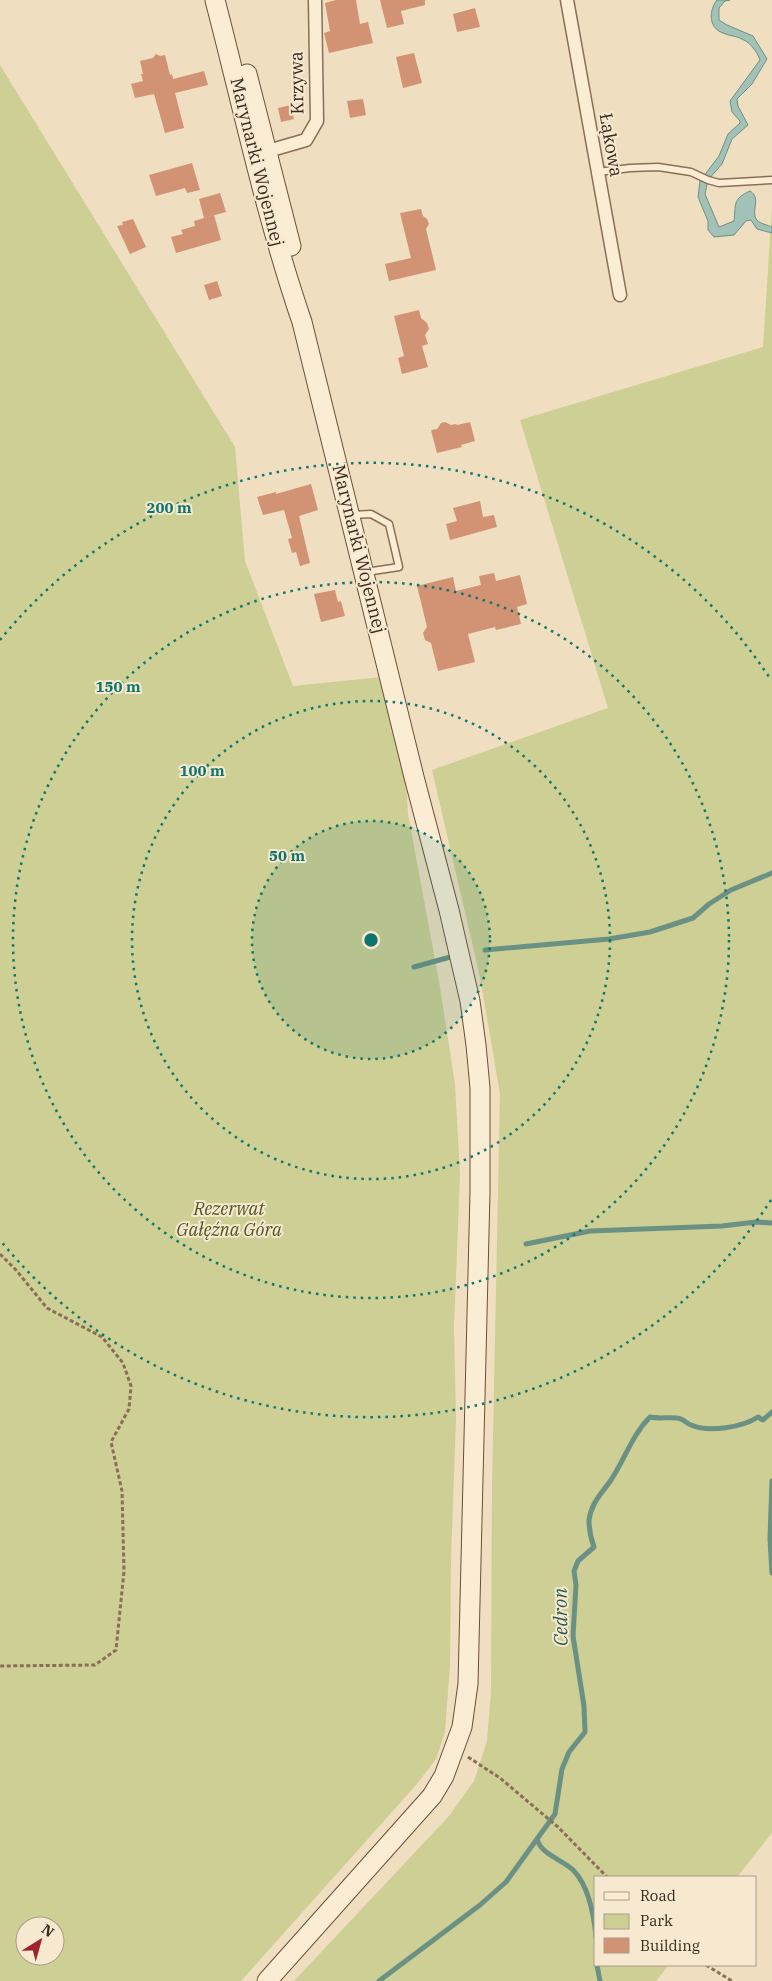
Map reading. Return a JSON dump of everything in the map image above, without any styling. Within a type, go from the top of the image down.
[{"type":"main road","name":"Marynarki Wojennej","points":[[216,0],[261,153]]},
{"type":"main road","name":"Marynarki Wojennej","points":[[228,0],[284,266],[302,322],[414,777],[449,910],[470,1002],[480,1088],[480,1192],[468,1684],[462,1727],[444,1776],[432,1796],[268,1981]]},
{"type":"street","name":"Krzywa","points":[[261,153],[306,140],[317,121],[315,0]]},
{"type":"street","name":"Łąkowa","points":[[567,0],[620,296]]},
{"type":"lane","points":[[598,172],[658,167],[691,172],[719,183],[737,180],[772,180]]},
{"type":"lane","points":[[350,515],[371,514],[389,524],[399,566],[364,572]]},
{"type":"path","points":[[0,1254],[47,1308],[102,1337],[123,1363],[131,1386],[129,1409],[111,1442],[122,1491],[124,1571],[116,1650],[95,1665],[0,1666]]},
{"type":"path","points":[[454,1752],[474,1760],[500,1778],[564,1832],[606,1876]]},
{"type":"path","points":[[708,1966],[732,1981]]},
{"type":"green space","name":"Rezerwat Gałęźna Góra","points":[[0,65],[235,447],[245,561],[293,686],[382,677],[406,780],[408,814],[439,981],[455,1084],[460,1174],[454,1327],[456,1418],[451,1560],[450,1665],[445,1732],[436,1759],[416,1785],[241,1981],[0,1981]]},
{"type":"green space","points":[[772,207],[772,1833],[738,1876],[594,1876],[594,1966],[668,1966],[656,1981],[294,1981],[449,1816],[474,1781],[487,1741],[491,1692],[492,1487],[500,1094],[480,977],[432,770],[608,708],[520,420],[763,347]]},
{"type":"water","points":[[717,0],[730,0],[725,1],[719,8],[719,20],[753,36],[767,59],[752,84],[737,99],[738,106],[748,125],[732,139],[722,164],[708,180],[705,194],[719,227],[734,221],[736,203],[740,197],[750,191],[756,201],[755,217],[760,222],[772,227],[772,233],[757,229],[751,220],[746,221],[734,235],[714,237],[708,230],[708,221],[698,197],[700,181],[719,156],[728,134],[740,123],[732,112],[730,101],[760,60],[748,43],[740,38],[718,31],[712,23],[712,9]]},
{"type":"building","points":[[336,0],[356,0],[360,24],[368,22],[373,43],[329,53],[324,33],[330,31],[325,3]]},
{"type":"building","points":[[380,0],[425,0],[425,5],[401,11],[404,24],[387,28]]},
{"type":"building","points":[[475,8],[480,27],[457,32],[453,14]]},
{"type":"building","points":[[414,53],[422,83],[403,88],[396,57]]},
{"type":"building","points":[[156,54],[160,56],[165,55],[170,75],[172,74],[173,79],[204,71],[208,85],[175,93],[184,128],[165,133],[154,94],[135,98],[131,84],[143,81],[140,61],[153,58]]},
{"type":"building","points":[[363,99],[366,115],[350,118],[347,101]]},
{"type":"building","points":[[291,105],[294,119],[281,122],[278,108]]},
{"type":"building","points":[[192,163],[200,190],[187,193],[185,188],[156,196],[149,175]]},
{"type":"building","points":[[220,193],[226,212],[204,218],[199,199]]},
{"type":"building","points":[[421,209],[423,216],[429,224],[426,229],[436,270],[389,281],[385,264],[411,258],[400,213]]},
{"type":"building","points":[[214,215],[221,240],[176,253],[171,237],[183,234],[181,230],[195,226],[194,221]]},
{"type":"building","points":[[133,219],[146,247],[130,254],[117,226],[123,225],[122,222]]},
{"type":"building","points":[[217,281],[222,296],[209,300],[204,285]]},
{"type":"building","points":[[419,310],[421,318],[427,323],[429,329],[425,335],[428,344],[422,346],[428,367],[402,374],[398,358],[404,356],[394,316]]},
{"type":"building","points":[[470,422],[475,441],[461,445],[462,447],[437,453],[431,430],[437,429],[441,423],[457,425]]},
{"type":"building","points":[[311,484],[318,510],[299,516],[310,563],[300,566],[296,552],[292,553],[288,539],[292,538],[284,510],[263,515],[257,497],[276,492],[276,494]]},
{"type":"building","points":[[480,501],[483,517],[494,515],[497,527],[450,540],[446,524],[457,521],[453,508]]},
{"type":"building","points":[[494,573],[496,581],[520,575],[527,604],[517,607],[521,624],[496,630],[495,627],[468,634],[475,662],[438,671],[431,643],[425,640],[423,633],[427,627],[417,586],[453,577],[456,591],[481,585],[479,576]]},
{"type":"building","points":[[335,590],[338,602],[341,601],[345,616],[321,622],[314,594]]},
{"type":"waterway","points":[[485,950],[609,939],[650,932],[693,918],[709,904],[731,890],[772,873]]},
{"type":"waterway","points":[[414,967],[454,956]]},
{"type":"waterway","points":[[526,1244],[590,1231],[722,1226],[756,1222],[772,1223]]},
{"type":"waterway","name":"Cedron","points":[[594,1920],[587,1893],[579,1878],[570,1867],[543,1849],[537,1839],[555,1814],[562,1769],[569,1752],[585,1732],[584,1706],[573,1636],[576,1585],[574,1571],[578,1561],[594,1547],[589,1526],[590,1514],[594,1503],[616,1472],[633,1439],[650,1417],[679,1418],[691,1425],[716,1429],[744,1424],[758,1417],[763,1420],[772,1412]]},
{"type":"waterway","points":[[772,1481],[770,1539],[772,1573]]},
{"type":"waterway","points":[[379,1981],[480,1905],[506,1882],[537,1839]]},
{"type":"waterway","name":"Cedron","points":[[597,1966],[600,1981]]}]
